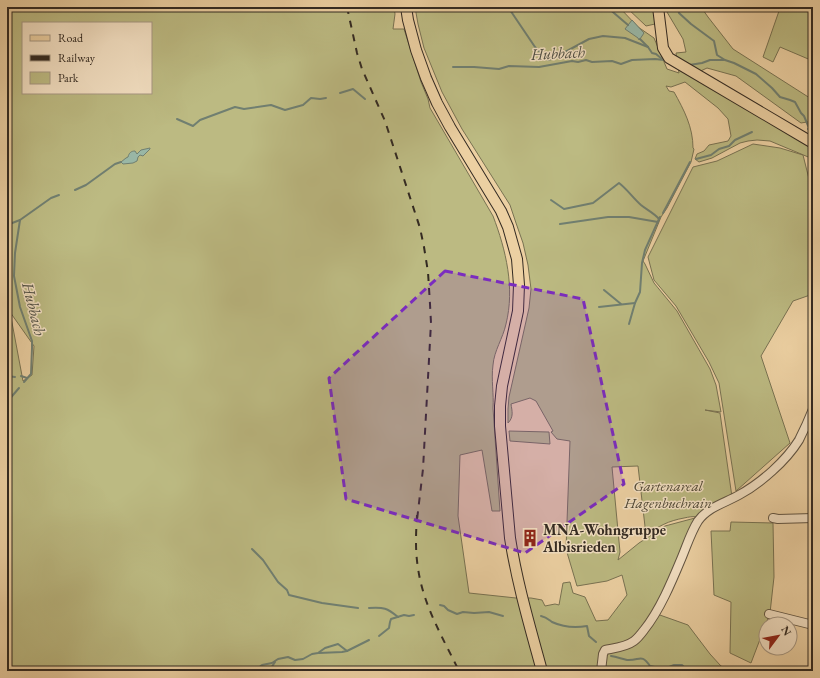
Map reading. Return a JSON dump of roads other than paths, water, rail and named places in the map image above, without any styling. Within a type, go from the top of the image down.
[{"type":"main road","points":[[406,7],[416,50],[431,91],[450,127],[501,211],[508,227],[517,258],[519,286],[518,311],[502,386],[500,426],[512,552],[542,671]]},
{"type":"main road","points":[[658,7],[664,48],[669,58],[813,143]]},
{"type":"street","points":[[601,671],[603,654],[605,650],[624,646],[633,642],[638,638],[654,616],[699,519],[716,506],[754,486],[776,468],[798,441],[813,409]]},
{"type":"street","points":[[773,518],[813,518]]},
{"type":"street","points":[[769,614],[813,626]]},
{"type":"waterway","points":[[508,7],[535,47],[548,60],[589,39],[603,36],[625,38],[648,47]]},
{"type":"waterway","points":[[607,7],[628,25]]},
{"type":"waterway","points":[[678,7],[679,13],[714,41],[717,55],[756,74],[780,97],[795,102],[804,116],[809,128],[808,129]]},
{"type":"waterway","points":[[640,39],[652,53],[656,54],[662,59]]},
{"type":"waterway","name":"Hubbach","points":[[453,67],[499,69],[509,66],[539,67],[586,60],[592,62],[612,61],[621,64],[632,60],[664,60]]},
{"type":"waterway","name":"Hubbach","points":[[689,65],[710,60],[724,60]]},
{"type":"waterway","name":"Hubbach","points":[[340,93],[353,89],[365,99]]},
{"type":"waterway","name":"Hubbach","points":[[177,119],[193,126],[200,120],[235,107],[244,109],[271,105],[285,110],[303,105],[311,98],[326,98]]},
{"type":"waterway","points":[[696,159],[711,155],[719,149],[729,146],[735,140],[752,132]]},
{"type":"waterway","name":"Hubbach","points":[[75,190],[86,185],[115,164],[121,162]]},
{"type":"waterway","points":[[663,213],[690,162]]},
{"type":"waterway","points":[[551,200],[564,209],[593,203],[619,183],[641,205],[659,219],[660,217]]},
{"type":"waterway","name":"Hubbach","points":[[7,225],[20,220],[51,198],[59,195]]},
{"type":"waterway","points":[[560,224],[608,217],[629,217],[658,222]]},
{"type":"waterway","points":[[629,324],[640,292],[642,263],[645,250],[659,219]]},
{"type":"waterway","name":"Hubbach","points":[[20,220],[15,253],[14,276],[20,307],[32,341],[31,374],[24,382]]},
{"type":"waterway","points":[[604,290],[621,304]]},
{"type":"waterway","points":[[599,307],[635,303]]},
{"type":"waterway","name":"Hubbach","points":[[7,376],[15,377]]},
{"type":"waterway","name":"Hubbach","points":[[21,376],[27,378]]},
{"type":"waterway","name":"Hubbach","points":[[7,402],[19,388]]},
{"type":"waterway","points":[[252,549],[263,560],[278,582],[287,590],[289,595],[322,603],[358,608]]},
{"type":"waterway","points":[[440,605],[457,614],[463,612],[489,612],[503,616]]},
{"type":"waterway","points":[[369,608],[385,609],[398,617]]},
{"type":"waterway","points":[[379,636],[389,628],[391,619],[404,615],[414,615]]},
{"type":"waterway","points":[[541,616],[556,624],[565,626],[587,626],[589,636],[596,642]]},
{"type":"waterway","points":[[254,671],[262,665],[272,663],[278,659],[288,657],[295,660],[303,659],[312,654],[318,653],[325,648],[338,644],[347,651],[369,640]]},
{"type":"waterway","points":[[319,653],[347,651]]},
{"type":"waterway","points":[[611,656],[627,660],[640,658],[647,662],[650,666],[664,669],[674,665],[682,665],[688,671]]},
{"type":"waterway","points":[[269,671],[275,662]]},
{"type":"railway","points":[[347,7],[362,69],[385,121],[420,228],[428,272],[431,323],[423,469],[417,520]]},
{"type":"railway","points":[[417,515],[416,555],[424,595],[434,621],[459,671]]},
{"type":"place","name":"MNA-Wohngruppe Albisrieden","points":[[530,538]]},
{"type":"park label","name":"Gartenareal Hagenbuchrain","points":[[668,494]]}]
